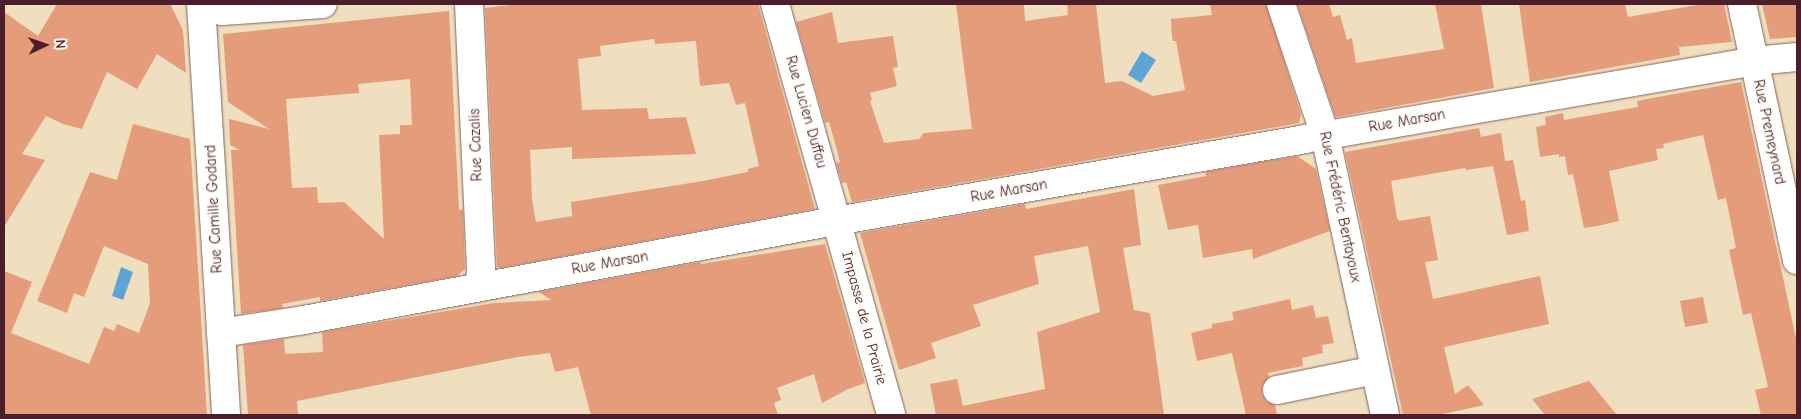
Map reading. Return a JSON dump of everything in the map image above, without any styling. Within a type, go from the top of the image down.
[{"type":"street","points":[[202,4],[222,12],[323,4]]},
{"type":"street","name":"Rue Camille Godard","points":[[202,4],[226,415]]},
{"type":"street","name":"Rue Cazalis","points":[[469,4],[481,269],[480,286]]},
{"type":"street","name":"Rue Lucien Duffau","points":[[775,4],[838,221]]},
{"type":"street","name":"Rue Frédéric Bentayoux","points":[[1280,4],[1326,135],[1385,415]]},
{"type":"street","name":"Rue Premeynard","points":[[1742,4],[1797,260]]},
{"type":"street","name":"Rue Marsan","points":[[221,333],[304,320],[838,221],[1326,135],[1754,61],[1797,57]]},
{"type":"street","name":"Impasse de la Prairie","points":[[838,221],[891,415]]},
{"type":"street","points":[[1277,390],[1375,370]]},
{"type":"water","points":[[1142,51],[1156,60],[1141,83],[1128,75]]},
{"type":"water","points":[[121,267],[133,272],[123,300],[112,296]]},
{"type":"building","points":[[57,4],[170,4],[183,30],[186,73],[157,54],[137,89],[107,72],[82,129],[63,124],[46,116],[22,154],[45,160],[4,227],[4,12],[38,36]]},
{"type":"building","points":[[519,4],[758,4],[815,209],[500,268],[497,266],[485,8]],"holes":[[[654,39],[655,44],[696,41],[700,86],[729,83],[736,105],[745,103],[759,166],[748,169],[748,172],[703,181],[571,202],[572,216],[536,222],[532,199],[530,150],[572,147],[572,159],[696,154],[686,117],[649,119],[647,108],[582,110],[578,59],[601,56],[600,46]]]},
{"type":"building","points":[[956,4],[1024,4],[1025,21],[1068,15],[1067,4],[1096,4],[1105,83],[1122,81],[1153,96],[1185,90],[1176,41],[1173,41],[1172,37],[1171,19],[1212,15],[1210,4],[1266,4],[1301,114],[1299,123],[852,202],[846,182],[842,183],[836,163],[840,162],[829,122],[825,123],[796,22],[832,12],[838,43],[893,36],[898,67],[893,68],[897,86],[870,93],[872,100],[870,101],[884,143],[919,139],[924,133],[972,129]]},
{"type":"building","points":[[1297,4],[1329,4],[1333,17],[1340,15],[1347,40],[1352,38],[1356,63],[1444,49],[1435,4],[1481,4],[1494,88],[1337,117],[1335,116]]},
{"type":"building","points":[[1519,4],[1625,4],[1628,17],[1703,4],[1724,4],[1732,42],[1679,47],[1680,55],[1530,82]]},
{"type":"building","points":[[1762,4],[1797,4],[1797,37],[1770,39]]},
{"type":"building","points":[[449,11],[459,210],[463,210],[465,269],[457,276],[320,301],[320,297],[282,304],[283,308],[241,314],[231,150],[240,150],[230,145],[229,119],[269,129],[228,102],[223,34]],"holes":[[[410,79],[412,125],[400,125],[400,134],[379,135],[384,239],[344,202],[318,203],[317,187],[292,188],[286,99],[359,93],[358,84]]]},
{"type":"building","points":[[1741,82],[1797,343],[1797,415],[1761,415],[1755,390],[1768,387],[1751,313],[1743,315],[1729,250],[1736,248],[1726,198],[1718,200],[1703,135],[1663,144],[1664,148],[1656,149],[1658,160],[1609,171],[1619,221],[1584,228],[1573,174],[1568,175],[1565,156],[1559,157],[1559,154],[1540,157],[1536,127],[1546,125],[1545,117],[1563,113],[1564,120],[1638,107],[1637,101]]},
{"type":"building","points":[[133,124],[190,139],[207,415],[4,415],[4,271],[32,282],[11,333],[89,364],[104,327],[114,331],[117,324],[139,333],[150,303],[148,264],[104,246],[84,297],[74,293],[67,313],[37,301],[90,172],[117,180]]},
{"type":"building","points":[[1479,128],[1481,137],[1501,133],[1505,161],[1513,160],[1521,201],[1525,200],[1529,231],[1507,235],[1493,166],[1466,170],[1465,168],[1391,181],[1397,218],[1399,221],[1430,216],[1438,260],[1425,262],[1433,299],[1540,276],[1549,324],[1444,347],[1455,394],[1468,385],[1484,405],[1439,415],[1403,415],[1345,152]]},
{"type":"building","points":[[1297,156],[1316,169],[1330,231],[1253,259],[1252,249],[1203,258],[1198,225],[1168,230],[1158,185],[1206,176],[1205,172]]},
{"type":"building","points":[[1134,189],[1141,245],[1123,248],[1134,310],[1150,313],[1164,415],[936,415],[930,384],[957,379],[963,406],[1045,389],[1037,332],[1100,312],[1088,246],[1034,256],[1039,284],[973,305],[981,326],[931,343],[936,358],[899,370],[860,233],[1025,204],[1026,209]]},
{"type":"building","points":[[825,244],[865,383],[848,389],[822,403],[814,374],[777,388],[781,400],[774,403],[778,415],[591,415],[578,367],[555,372],[550,353],[518,357],[297,401],[298,415],[248,415],[243,345],[284,339],[285,354],[323,352],[322,332],[494,303],[551,300],[539,292],[700,262],[701,264]]},
{"type":"building","points":[[1703,297],[1708,323],[1685,327],[1680,301]]},
{"type":"building","points":[[1290,299],[1292,310],[1313,305],[1316,318],[1328,316],[1334,343],[1322,345],[1323,353],[1302,358],[1303,366],[1268,373],[1269,377],[1262,386],[1262,394],[1266,401],[1275,405],[1277,415],[1246,415],[1232,353],[1197,361],[1191,333],[1212,328],[1212,324],[1234,320],[1232,312]]},
{"type":"building","points":[[1589,381],[1617,415],[1545,415],[1532,399]]}]
